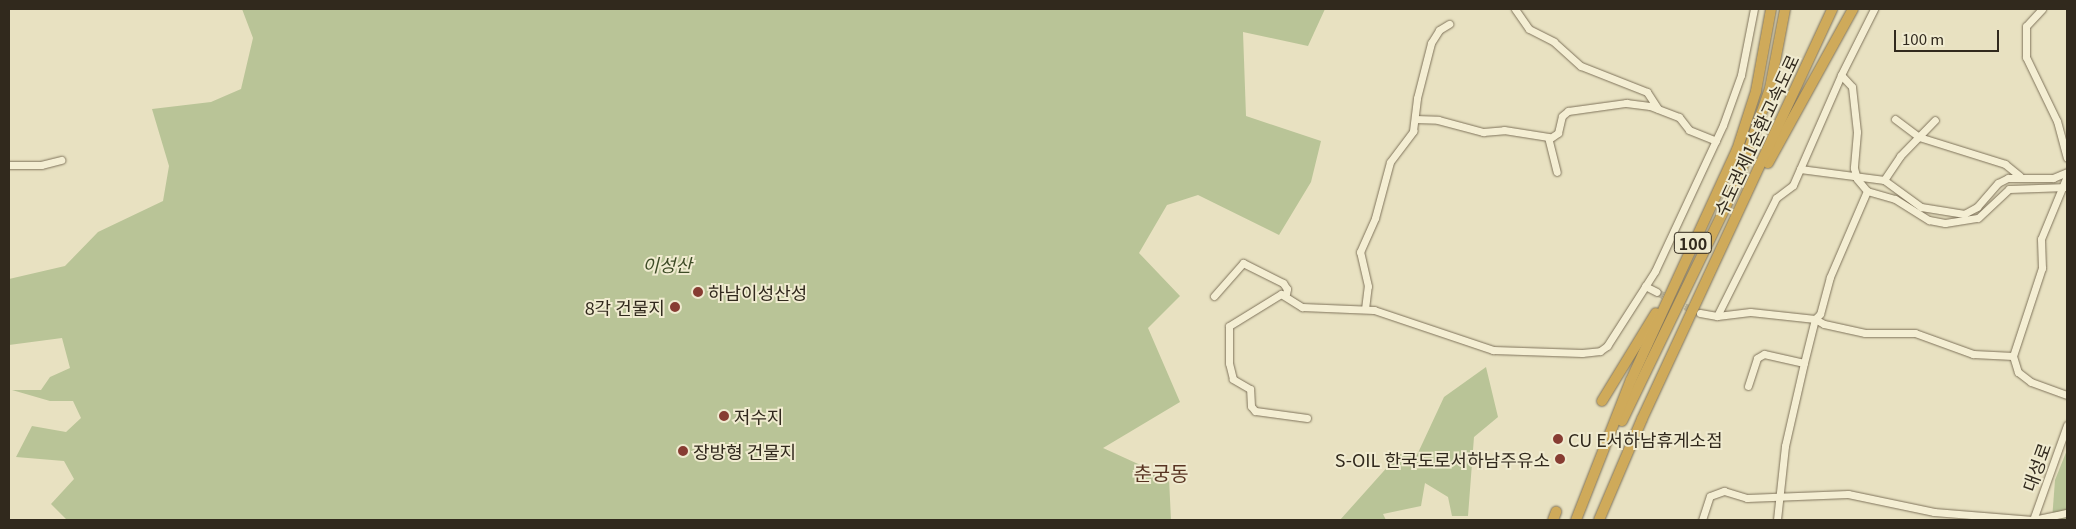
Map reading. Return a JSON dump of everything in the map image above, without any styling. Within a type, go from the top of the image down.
[{"type":"highway","name":"수도권제1순환고속도로","points":[[1576,520],[1670,291],[1737,150],[1756,91],[1770,9]]},
{"type":"highway","points":[[1596,472],[1737,183],[1770,88],[1785,9]]},
{"type":"highway","name":"수도권제1순환고속도로","points":[[1600,520],[1642,419],[1832,9]]},
{"type":"highway","points":[[1732,224],[1853,9]]},
{"type":"highway","points":[[1602,401],[1670,291]]},
{"type":"street","points":[[1515,9],[1529,29],[1542,34],[1581,66],[1647,92],[1658,109]]},
{"type":"street","points":[[1286,294],[1302,307],[1365,309],[1493,350],[1582,353],[1600,350],[1607,346],[1646,286],[1716,141],[1742,75],[1754,9]]},
{"type":"street","points":[[1717,316],[1776,198],[1794,185],[1841,75],[1874,9]]},
{"type":"street","points":[[2042,9],[2026,26],[2026,57],[2057,121],[2067,158]]},
{"type":"street","points":[[1365,309],[1368,286],[1360,252],[1375,218],[1390,162],[1406,143],[1415,119],[1431,43],[1439,30],[1449,24]]},
{"type":"street","points":[[1841,75],[1852,87],[1855,104],[1854,168],[1857,179],[1867,191],[1895,199],[1929,220],[1945,223],[1978,218],[2008,189],[2064,188]]},
{"type":"street","points":[[1549,139],[1558,133],[1562,116],[1568,111],[1626,104],[1658,109],[1679,117],[1689,130],[1699,136],[1716,141]]},
{"type":"street","points":[[1415,119],[1438,120],[1483,132],[1504,130],[1532,133],[1549,139]]},
{"type":"street","points":[[1895,119],[1919,137],[2005,164],[2020,176],[2032,180],[2053,178],[2067,174],[2064,188],[2041,239],[2042,268],[2013,356],[2018,372],[2031,382],[2067,395]]},
{"type":"street","points":[[1884,180],[1900,156],[1935,120]]},
{"type":"street","points":[[1549,139],[1557,172]]},
{"type":"street","points":[[9,165],[41,165],[62,160]]},
{"type":"street","points":[[1800,169],[1857,179],[1884,180],[1921,207],[1964,214],[1977,207],[1998,183],[2020,176]]},
{"type":"street","points":[[1777,520],[1785,446],[1815,319],[1820,314],[1830,277],[1867,191]]},
{"type":"street","points":[[1214,296],[1244,264],[1283,283],[1287,289],[1286,294]]},
{"type":"street","points":[[1646,286],[1657,292]]},
{"type":"street","points":[[1286,294],[1272,298],[1230,326],[1229,363],[1232,379],[1250,389],[1251,406],[1255,411],[1307,418]]},
{"type":"street","points":[[1700,313],[1717,316],[1750,312],[1815,319],[1824,324],[1865,333],[1916,333],[1973,354],[2013,356]]},
{"type":"street","points":[[1748,386],[1757,358],[1764,354],[1804,363]]},
{"type":"street","name":"대성로","points":[[2033,520],[2067,424]]},
{"type":"street","points":[[1702,520],[1710,496],[1724,491],[1747,498],[1780,498],[1823,493],[1848,494],[1934,512],[2033,520],[2067,513]]},
{"type":"green space","name":"이성산","points":[[242,9],[1325,9],[1308,46],[1243,32],[1246,116],[1321,141],[1311,182],[1279,235],[1198,195],[1167,205],[1139,253],[1180,296],[1148,328],[1180,402],[1103,448],[1169,478],[1171,520],[67,520],[51,504],[74,479],[64,461],[16,457],[32,426],[66,432],[81,418],[73,401],[50,401],[12,390],[41,390],[50,377],[70,368],[62,338],[9,345],[9,279],[65,266],[98,232],[163,201],[169,166],[152,109],[211,102],[241,89],[253,38]]},
{"type":"green space","points":[[1486,367],[1498,417],[1474,437],[1468,516],[1452,516],[1448,497],[1425,483],[1421,506],[1383,514],[1386,520],[1340,520],[1399,454],[1417,455],[1444,397]]},
{"type":"green space","points":[[2067,450],[2067,520],[2052,520],[2055,480]]},
{"type":"tunnel","points":[[1657,292],[1695,311]]},
{"type":"place","name":"하남이성산성","points":[[698,292]]},
{"type":"place","name":"8각 건물지","points":[[675,307]]},
{"type":"place","name":"저수지","points":[[724,416]]},
{"type":"place","name":"CU E서하남휴게소점","points":[[1558,439]]},
{"type":"place","name":"장방형 건물지","points":[[683,451]]},
{"type":"place","name":"S-OIL 한국도로서하남주유소","points":[[1560,459]]},
{"type":"district","name":"춘궁동","points":[[1161,472]]}]
